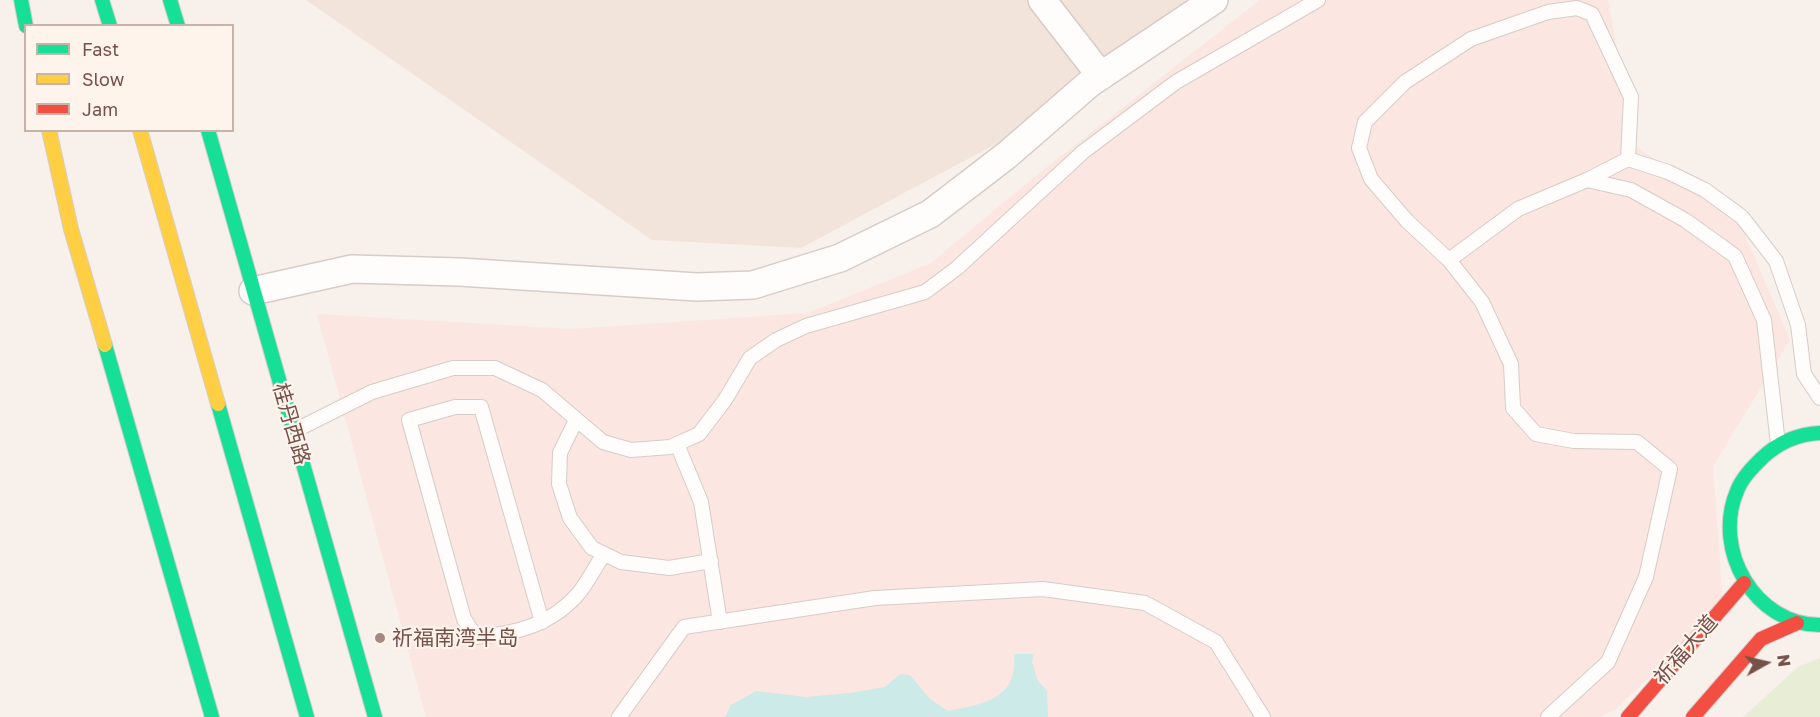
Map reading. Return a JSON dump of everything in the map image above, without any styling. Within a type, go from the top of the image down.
[{"type":"main road","points":[[21,0],[26,24]]},
{"type":"main road","points":[[102,0],[109,24]]},
{"type":"main road","points":[[170,0],[176,24]]},
{"type":"main road","points":[[49,132],[71,229],[212,717]]},
{"type":"main road","points":[[141,132],[307,717]]},
{"type":"main road","name":"桂丹西路","points":[[209,132],[375,717]]},
{"type":"main road","points":[[1820,433],[1809,433],[1778,444],[1750,467],[1734,496],[1728,530],[1735,563],[1744,583],[1768,608],[1797,623],[1820,625]]},
{"type":"main road","name":"祈福大道","points":[[1628,717],[1744,583]]},
{"type":"main road","points":[[1693,717],[1761,639],[1797,623]]},
{"type":"street","points":[[253,291],[352,269],[459,272],[697,287],[753,285],[840,258],[930,214],[1101,76],[1214,0]]},
{"type":"street","points":[[1050,3],[1101,76]]},
{"type":"lane","points":[[294,431],[372,392],[453,368],[495,368],[542,390],[603,442],[631,450],[669,447],[677,444],[699,434],[724,400],[750,358],[776,340],[806,326],[925,292],[957,268],[1083,152],[1176,82],[1318,0]]},
{"type":"lane","points":[[1592,14],[1598,0]]},
{"type":"lane","points":[[1548,717],[1608,663],[1646,577],[1670,469],[1637,442],[1574,441],[1536,434],[1513,408],[1510,364],[1482,302],[1449,260],[1407,221],[1371,179],[1359,148],[1365,122],[1405,82],[1471,39],[1548,12],[1576,8],[1592,14],[1631,97],[1628,159]]},
{"type":"lane","points":[[1449,260],[1518,209],[1587,180],[1628,159],[1668,172],[1705,190],[1742,217],[1776,261],[1798,325],[1804,374],[1820,398]]},
{"type":"lane","points":[[1587,180],[1631,190],[1685,220],[1735,256],[1764,320],[1778,444]]},
{"type":"lane","points":[[542,622],[481,406],[454,407],[409,420],[464,619],[476,637],[507,635],[542,622],[560,612],[579,593],[604,554]]},
{"type":"lane","points":[[576,420],[560,453],[559,484],[570,518],[592,548],[621,562],[669,568],[711,561]]},
{"type":"lane","points":[[677,444],[701,502],[720,622]]},
{"type":"lane","points":[[619,717],[684,627],[875,598],[1042,589],[1144,603],[1216,642],[1263,717]]},
{"type":"shaded area","points":[[306,0],[1190,0],[1024,129],[801,248],[652,240]]},
{"type":"shaded area","points":[[1260,0],[1608,0],[1635,146],[1735,212],[1790,340],[1713,466],[1723,607],[1615,710],[1600,717],[426,717],[317,314],[572,329],[808,313],[931,263],[1033,178]]},
{"type":"green space","points":[[1820,658],[1820,717],[1743,717],[1798,667]]},
{"type":"water","points":[[1014,654],[1034,654],[1032,662],[1038,681],[1047,691],[1048,717],[725,717],[731,705],[756,691],[806,697],[850,693],[885,687],[900,674],[910,675],[930,699],[948,711],[986,702],[1005,690],[1011,681],[1014,669]]},
{"type":"traffic: fast","points":[[21,0],[26,24]]},
{"type":"traffic: fast","points":[[102,0],[109,24]]},
{"type":"traffic: fast","points":[[170,0],[177,24]]},
{"type":"traffic: fast","points":[[209,132],[375,717]]},
{"type":"traffic: fast","points":[[105,345],[212,717]]},
{"type":"traffic: fast","points":[[218,404],[307,717]]},
{"type":"traffic: fast","points":[[1820,433],[1796,437],[1782,444],[1751,469],[1737,491],[1731,514],[1730,537],[1735,559],[1745,580],[1759,598],[1776,612],[1797,622],[1820,625]]},
{"type":"traffic: slow","points":[[49,132],[71,229],[105,345]]},
{"type":"traffic: slow","points":[[141,132],[218,404]]},
{"type":"traffic: jam","points":[[1628,717],[1744,583]]},
{"type":"traffic: jam","points":[[1693,717],[1761,639],[1797,623]]},
{"type":"place","name":"祈福南湾半岛","points":[[380,638]]}]
